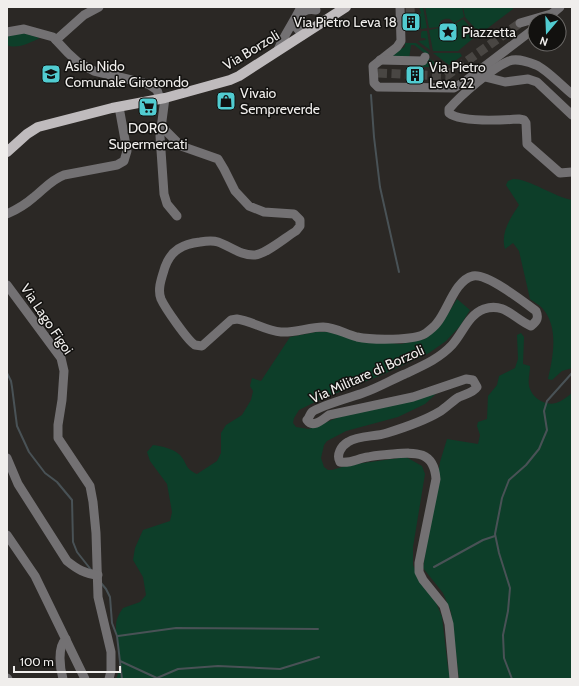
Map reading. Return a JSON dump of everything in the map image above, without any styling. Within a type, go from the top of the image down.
[{"type":"main road","name":"Via Borzoli","points":[[7,152],[27,134],[38,127],[119,107],[162,99],[230,80],[239,76],[346,7]]},
{"type":"street","points":[[56,40],[84,15],[98,7]]},
{"type":"street","points":[[278,50],[282,40],[302,7]]},
{"type":"street","points":[[400,7],[401,43],[374,66],[374,83],[378,87],[454,88],[527,34]]},
{"type":"street","points":[[303,35],[296,27],[295,20],[301,13],[315,8],[325,20]]},
{"type":"street","points":[[520,23],[527,22]]},
{"type":"street","points":[[7,32],[24,30],[53,37],[79,63],[94,71],[148,84],[157,90],[162,99],[160,136],[164,194],[167,204],[177,216]]},
{"type":"street","points":[[379,61],[423,61],[425,57]]},
{"type":"street","points":[[572,94],[538,65],[526,61],[510,60],[461,96],[449,109],[449,113],[452,116],[485,120],[524,120],[526,123],[527,144],[560,173],[572,172]]},
{"type":"street","points":[[378,73],[379,61]]},
{"type":"street","points":[[485,77],[505,82],[532,80],[537,82],[572,115]]},
{"type":"street","points":[[7,214],[33,198],[56,178],[64,175],[117,165],[124,161],[127,151],[119,107]]},
{"type":"street","name":"Via Militare di Borzoli","points":[[161,126],[181,146],[218,159],[235,191],[249,206],[264,212],[294,214],[300,220],[300,226],[296,231],[257,255],[244,254],[218,242],[210,241],[186,245],[180,247],[173,253],[167,261],[162,277],[160,287],[161,297],[186,336],[195,345],[202,346],[231,320],[237,319],[281,332],[295,332],[320,327],[338,329],[357,337],[384,339],[411,338],[424,335],[438,323],[459,286],[466,279],[474,276],[482,277],[494,282],[536,311],[538,316],[537,321],[531,326],[506,310],[493,307],[483,310],[473,316],[465,325],[453,344],[431,362],[365,392],[319,408],[312,412],[308,420],[309,423],[312,424],[318,423],[329,415],[413,397],[466,379],[473,380],[475,383],[477,387],[474,391],[460,396],[440,412],[386,434],[354,439],[342,447],[338,458],[340,462],[346,463],[367,457],[418,453],[430,460],[435,469],[436,479],[419,563],[419,572],[423,580],[444,606],[449,624],[454,679]]},
{"type":"street","name":"Via Lago Figoi","points":[[7,284],[61,358],[64,371],[62,400],[58,424],[58,438],[90,486],[96,533],[98,597],[111,652],[110,679]]},
{"type":"street","points":[[7,458],[18,484],[67,561],[78,570],[89,574],[98,575]]},
{"type":"street","points":[[7,535],[35,576],[85,679]]},
{"type":"street","points":[[62,679],[61,650],[66,639]]},
{"type":"green space","points":[[419,7],[423,7],[427,28],[421,29],[419,15],[421,13]]},
{"type":"green space","points":[[425,7],[462,7],[464,17],[454,23],[450,19],[444,19],[441,21],[439,27],[429,28]]},
{"type":"green space","points":[[463,7],[513,7],[513,9],[480,34],[465,17]]},
{"type":"green space","points":[[463,19],[477,35],[458,51],[433,51],[429,30],[440,28],[440,34],[443,39],[450,42],[456,37],[456,32],[453,25]]},
{"type":"green space","points":[[14,30],[40,38],[15,47],[7,45],[7,32]]},
{"type":"green space","points":[[422,31],[427,31],[430,50],[418,41],[426,40],[425,38],[421,38]]},
{"type":"green space","points":[[405,43],[416,43],[429,53],[427,55],[414,45],[411,45],[409,59],[393,59],[393,53],[405,47]]},
{"type":"green space","points":[[433,53],[460,53],[462,56],[449,65]]},
{"type":"green space","points":[[427,59],[434,62],[434,67],[416,67],[416,63],[427,63]]},
{"type":"green space","points":[[513,179],[526,181],[572,200],[572,368],[562,371],[552,380],[548,379],[553,352],[553,334],[551,325],[543,309],[530,299],[519,251],[513,243],[505,249],[505,231],[519,205],[506,185],[508,181]]},
{"type":"green space","points":[[457,299],[470,310],[460,326],[446,341],[429,353],[382,375],[319,400],[299,410],[293,423],[296,427],[309,429],[352,412],[436,394],[425,404],[398,417],[346,431],[327,441],[324,445],[321,458],[324,467],[328,470],[349,465],[406,457],[422,466],[425,474],[413,547],[413,565],[419,580],[435,600],[442,617],[448,668],[451,679],[116,679],[120,665],[116,633],[117,619],[123,608],[140,602],[146,595],[143,577],[133,560],[135,548],[143,530],[170,521],[172,512],[167,484],[150,461],[147,452],[153,445],[175,451],[180,455],[188,468],[197,474],[217,461],[221,453],[221,433],[226,425],[242,415],[251,400],[253,391],[250,386],[252,378],[261,381],[290,337],[316,332],[328,332],[359,340],[401,344],[425,339],[441,325]]},
{"type":"green space","points":[[521,333],[524,337],[523,364],[530,366],[529,383],[530,389],[534,395],[544,402],[552,404],[560,401],[572,393],[572,679],[459,679],[451,612],[443,593],[423,568],[440,462],[447,439],[478,444],[480,435],[477,426],[478,422],[487,419],[488,396],[497,385],[499,376],[515,368],[518,359],[517,335]]},
{"type":"waterway","points":[[371,95],[380,187],[399,272]]},
{"type":"waterway","points":[[7,373],[11,381],[17,426],[29,452],[45,473],[57,482],[72,500],[73,542],[77,552],[92,571]]},
{"type":"waterway","points":[[512,679],[504,658],[503,635],[508,611],[510,588],[499,553],[495,534],[502,498],[509,480],[526,465],[539,449],[547,430],[544,411],[547,401],[572,373]]},
{"type":"waterway","points":[[434,567],[483,540],[495,536]]},
{"type":"waterway","points":[[101,583],[110,597],[112,623],[117,636],[122,679]]},
{"type":"waterway","points":[[118,636],[176,628],[318,629]]},
{"type":"waterway","points":[[157,678],[178,669],[218,666],[280,669],[319,657]]},
{"type":"waterway","points":[[120,661],[159,679]]},
{"type":"tunnel","points":[[410,7],[411,24]]},
{"type":"tunnel","points":[[378,73],[446,76],[520,23]]},
{"type":"place","name":"Via Pietro Leva 18","points":[[411,22]]},
{"type":"place","name":"Piazzetta","points":[[448,32]]},
{"type":"place","name":"Asilo Nido Comunale Girotondo","points":[[51,74]]},
{"type":"place","name":"Via Pietro Leva 22","points":[[415,75]]},
{"type":"place","name":"Vivaio Sempreverde","points":[[226,101]]},
{"type":"place","name":"DORO Supermercati","points":[[148,107]]}]
